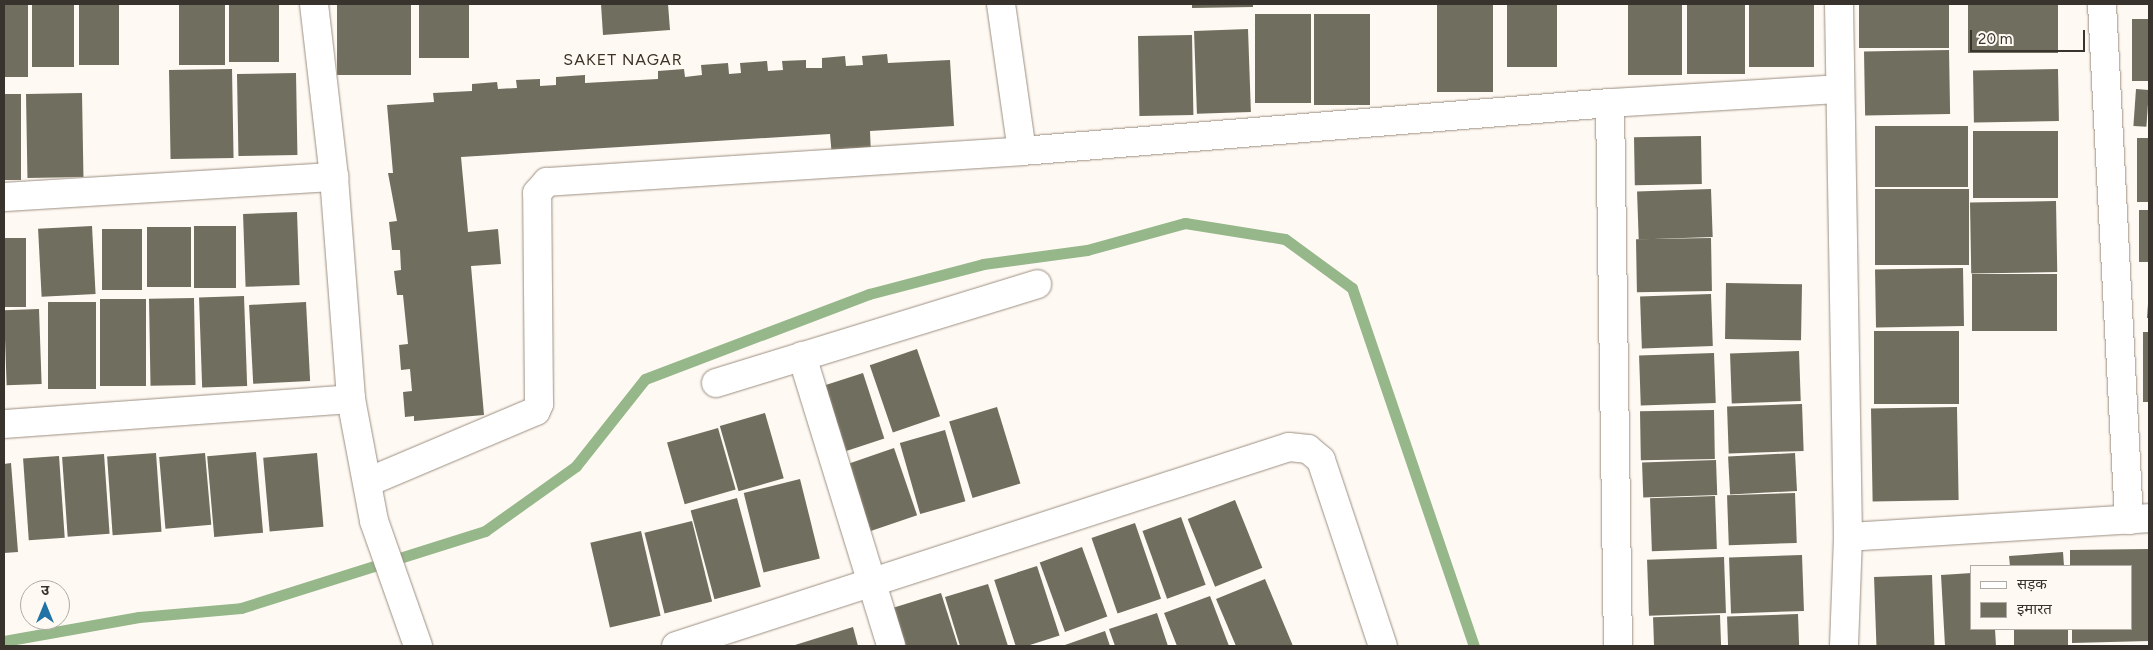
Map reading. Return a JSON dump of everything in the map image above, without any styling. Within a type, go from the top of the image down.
[{"type":"street","points":[[314,4],[334,177],[351,399],[374,521],[418,646]]},
{"type":"street","points":[[1001,4],[1022,151]]},
{"type":"street","points":[[1840,4],[1848,537],[1844,646]]},
{"type":"street","points":[[1848,537],[2139,519],[2102,4]]},
{"type":"street","points":[[368,482],[536,411],[540,404],[536,193],[547,182],[1022,151],[1610,103],[1840,90]]},
{"type":"street","points":[[1610,103],[1618,646]]},
{"type":"street","points":[[4,197],[334,177]]},
{"type":"street","points":[[716,383],[1037,284]]},
{"type":"street","points":[[802,356],[868,580],[891,646]]},
{"type":"street","points":[[4,424],[351,399]]},
{"type":"street","points":[[676,646],[868,580],[1289,447],[1308,449],[1321,460],[1383,646]]},
{"type":"building","points":[[4,4],[28,4],[28,77],[4,77]]},
{"type":"building","points":[[32,4],[74,4],[74,67],[32,67]]},
{"type":"building","points":[[79,4],[119,4],[119,65],[79,65]]},
{"type":"building","points":[[179,4],[225,4],[225,65],[179,65]]},
{"type":"building","points":[[229,4],[279,4],[279,62],[229,62]]},
{"type":"building","points":[[337,4],[411,4],[411,75],[337,75]]},
{"type":"building","points":[[419,4],[469,4],[469,58],[419,58]]},
{"type":"building","points":[[601,4],[668,4],[670,30],[603,35]]},
{"type":"building","points":[[1192,4],[1253,4],[1253,7],[1192,8]]},
{"type":"building","points":[[1437,4],[1493,4],[1493,92],[1437,92]]},
{"type":"building","points":[[1507,4],[1557,4],[1557,67],[1507,67]]},
{"type":"building","points":[[1628,4],[1682,4],[1682,75],[1628,75]]},
{"type":"building","points":[[1687,4],[1745,4],[1745,74],[1687,74]]},
{"type":"building","points":[[1749,4],[1814,4],[1814,67],[1749,67]]},
{"type":"building","points":[[1859,4],[1949,4],[1949,48],[1859,48]]},
{"type":"building","points":[[1968,4],[2058,4],[2058,53],[1968,53]]},
{"type":"building","points":[[1255,14],[1311,14],[1311,103],[1255,103]]},
{"type":"building","points":[[1314,14],[1370,14],[1370,105],[1314,105]]},
{"type":"building","points":[[2132,19],[2149,19],[2149,81],[2132,81]]},
{"type":"building","points":[[1248,29],[1251,112],[1197,114],[1194,31]]},
{"type":"building","points":[[1192,35],[1193,115],[1139,116],[1138,36]]},
{"type":"building","points":[[1949,50],[1950,114],[1865,115],[1864,51]]},
{"type":"building","points":[[887,54],[888,63],[950,60],[954,126],[870,131],[871,155],[832,157],[830,134],[461,157],[468,232],[498,229],[501,264],[471,266],[484,415],[414,421],[414,416],[405,417],[403,392],[412,391],[410,369],[401,370],[399,345],[408,344],[403,295],[397,295],[394,271],[401,270],[400,250],[392,250],[389,222],[397,221],[388,173],[393,173],[387,105],[434,102],[433,93],[472,91],[472,84],[497,82],[498,89],[517,88],[516,80],[540,79],[540,86],[556,85],[556,77],[585,75],[585,83],[658,79],[658,71],[684,69],[685,77],[702,75],[701,65],[728,63],[729,74],[741,73],[740,63],[767,61],[768,71],[783,70],[782,61],[806,60],[806,68],[822,68],[822,58],[845,56],[846,66],[863,65],[862,56]]},
{"type":"building","points":[[232,69],[234,158],[171,159],[169,70]]},
{"type":"building","points":[[2058,69],[2059,121],[1974,122],[1973,70]]},
{"type":"building","points":[[296,73],[297,155],[238,156],[237,74]]},
{"type":"building","points":[[2136,89],[2149,90],[2146,127],[2133,126]]},
{"type":"building","points":[[82,93],[83,177],[27,178],[26,94]]},
{"type":"building","points":[[4,94],[21,94],[21,180],[4,180]]},
{"type":"building","points":[[1875,126],[1968,126],[1968,187],[1875,187]]},
{"type":"building","points":[[1973,131],[2058,131],[2058,198],[1973,198]]},
{"type":"building","points":[[1701,136],[1702,184],[1635,185],[1634,137]]},
{"type":"building","points":[[2137,138],[2149,138],[2149,202],[2137,202]]},
{"type":"building","points":[[1711,189],[1713,237],[1639,240],[1637,192]]},
{"type":"building","points":[[1875,189],[1969,189],[1969,265],[1875,265]]},
{"type":"building","points":[[2056,201],[2057,272],[1971,273],[1970,203]]},
{"type":"building","points":[[2139,210],[2149,210],[2149,262],[2139,262]]},
{"type":"building","points":[[297,212],[300,285],[246,287],[243,214]]},
{"type":"building","points":[[92,226],[96,294],[42,297],[38,229]]},
{"type":"building","points":[[194,226],[236,226],[236,288],[194,288]]},
{"type":"building","points":[[147,227],[191,227],[191,287],[147,287]]},
{"type":"building","points":[[102,229],[142,229],[142,290],[102,290]]},
{"type":"building","points":[[4,238],[26,238],[26,307],[4,307]]},
{"type":"building","points":[[1711,238],[1712,291],[1637,292],[1636,239]]},
{"type":"building","points":[[1963,268],[1964,326],[1876,328],[1875,270]]},
{"type":"building","points":[[1972,274],[2057,274],[2057,331],[1972,331]]},
{"type":"building","points":[[1726,283],[1802,284],[1801,340],[1725,339]]},
{"type":"building","points":[[1711,294],[1713,346],[1642,348],[1640,296]]},
{"type":"building","points":[[244,296],[247,386],[202,388],[199,298]]},
{"type":"building","points":[[194,298],[196,385],[151,386],[149,299]]},
{"type":"building","points":[[100,299],[146,299],[146,386],[100,386]]},
{"type":"building","points":[[48,302],[96,302],[96,389],[48,389]]},
{"type":"building","points":[[306,302],[310,381],[253,384],[249,305]]},
{"type":"building","points":[[2148,304],[2149,318],[2147,318]]},
{"type":"building","points":[[39,309],[42,384],[7,385],[4,310]]},
{"type":"building","points":[[1874,331],[1959,331],[1959,404],[1874,404]]},
{"type":"building","points":[[2143,332],[2149,332],[2149,402],[2143,402]]},
{"type":"building","points":[[917,349],[940,416],[893,432],[870,365]]},
{"type":"building","points":[[1799,351],[1801,401],[1732,403],[1730,353]]},
{"type":"building","points":[[1714,353],[1716,403],[1641,406],[1639,356]]},
{"type":"building","points":[[863,373],[884,439],[846,451],[825,385]]},
{"type":"building","points":[[1802,404],[1804,451],[1729,454],[1727,407]]},
{"type":"building","points":[[997,407],[1020,484],[973,498],[949,422]]},
{"type":"building","points":[[1957,407],[1959,500],[1873,501],[1871,409]]},
{"type":"building","points":[[1714,410],[1715,459],[1641,460],[1640,411]]},
{"type":"building","points":[[765,413],[784,478],[739,491],[720,426]]},
{"type":"building","points":[[718,428],[736,490],[685,504],[667,443]]},
{"type":"building","points":[[945,430],[965,501],[920,514],[900,443]]},
{"type":"building","points":[[894,448],[917,515],[871,531],[848,464]]},
{"type":"building","points":[[256,452],[263,533],[214,537],[207,456]]},
{"type":"building","points":[[156,453],[162,532],[113,535],[107,456]]},
{"type":"building","points":[[205,453],[211,525],[165,529],[159,457]]},
{"type":"building","points":[[317,453],[323,527],[270,531],[263,458]]},
{"type":"building","points":[[1795,453],[1797,491],[1730,494],[1728,457]]},
{"type":"building","points":[[104,454],[110,534],[68,537],[62,457]]},
{"type":"building","points":[[59,456],[65,538],[29,540],[23,459]]},
{"type":"building","points":[[1716,460],[1717,495],[1643,498],[1642,463]]},
{"type":"building","points":[[11,463],[18,552],[4,553],[4,464]]},
{"type":"building","points":[[800,479],[820,559],[764,573],[744,493]]},
{"type":"building","points":[[1795,493],[1797,543],[1729,545],[1727,495]]},
{"type":"building","points":[[1715,496],[1717,549],[1652,551],[1650,498]]},
{"type":"building","points":[[737,498],[761,587],[714,599],[691,510]]},
{"type":"building","points":[[1235,500],[1262,568],[1215,587],[1188,519]]},
{"type":"building","points":[[1181,517],[1206,585],[1167,599],[1142,531]]},
{"type":"building","points":[[692,521],[712,602],[665,613],[644,533]]},
{"type":"building","points":[[1135,523],[1161,599],[1118,614],[1092,538]]},
{"type":"building","points":[[641,531],[661,616],[610,627],[590,543]]},
{"type":"building","points":[[1082,547],[1107,617],[1065,632],[1040,562]]},
{"type":"building","points":[[2149,549],[2149,641],[2072,643],[2072,630],[2133,630],[2133,565],[2070,565],[2070,550]]},
{"type":"building","points":[[2063,552],[2064,565],[2010,565],[2009,556]]},
{"type":"building","points":[[1802,555],[1804,611],[1731,614],[1729,558]]},
{"type":"building","points":[[1724,557],[1726,613],[1649,616],[1647,560]]},
{"type":"building","points":[[1037,566],[1060,635],[1027,646],[1016,646],[994,580]]},
{"type":"building","points":[[1970,573],[1970,630],[1995,630],[1996,646],[1945,646],[1941,575]]},
{"type":"building","points":[[1932,575],[1934,646],[1876,646],[1874,577]]},
{"type":"building","points":[[1265,579],[1293,646],[1236,646],[1216,599]]},
{"type":"building","points":[[988,584],[1008,646],[960,646],[945,597]]},
{"type":"building","points":[[941,593],[958,646],[897,646],[886,610]]},
{"type":"building","points":[[1210,596],[1229,646],[1177,646],[1164,613]]},
{"type":"building","points":[[1157,613],[1168,646],[1115,646],[1109,629]]},
{"type":"building","points":[[1798,614],[1799,646],[1728,646],[1727,616]]},
{"type":"building","points":[[1720,615],[1721,646],[1654,646],[1653,617]]},
{"type":"building","points":[[853,627],[858,646],[795,646],[795,645]]},
{"type":"building","points":[[2014,630],[2068,630],[2068,646],[2014,646]]},
{"type":"building","points":[[1105,631],[1110,646],[1062,646]]},
{"type":"waterway","points":[[4,641],[139,617],[241,608],[485,531],[576,466],[645,379],[869,294],[983,264],[1087,250],[1185,223],[1285,239],[1352,288],[1474,646]]},
{"type":"district","name":"SAKET NAGAR","points":[[623,60]]}]
